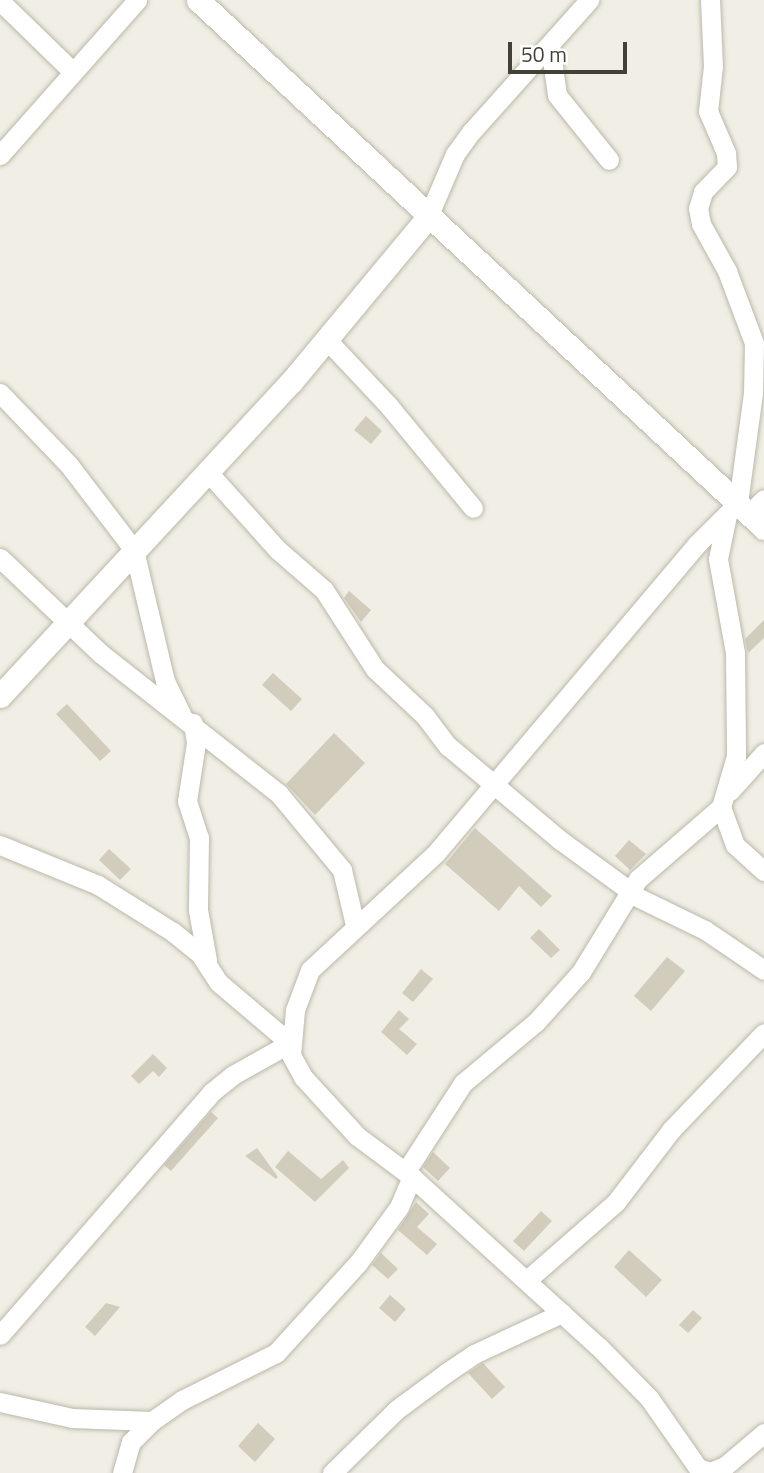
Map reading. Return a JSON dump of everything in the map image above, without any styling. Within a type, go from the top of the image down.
[{"type":"street","points":[[0,155],[137,0]]},
{"type":"street","points":[[198,0],[428,217],[748,512]]},
{"type":"street","points":[[0,696],[327,341],[428,217],[455,154],[589,0]]},
{"type":"street","points":[[709,0],[713,66],[708,111],[726,153],[727,167],[703,192],[698,208],[701,225],[727,271],[759,350],[752,393],[748,512],[718,559],[735,653],[736,756],[722,804],[735,845],[764,871]]},
{"type":"street","points":[[0,1],[73,72]]},
{"type":"street","points":[[550,45],[557,95],[609,160]]},
{"type":"street","points":[[327,341],[414,434],[473,508]]},
{"type":"street","points":[[0,393],[69,465],[134,550],[165,681],[187,719],[195,743],[187,801],[199,837],[198,909],[210,970]]},
{"type":"street","points":[[207,471],[278,550],[324,590],[375,669],[425,716],[448,747],[630,892],[705,930],[764,970]]},
{"type":"street","points":[[748,512],[494,785],[407,883],[355,925],[310,970],[295,1010],[290,1055],[303,1077],[357,1136],[409,1174],[527,1280],[649,1398],[698,1468],[710,1472],[724,1469],[764,1433]]},
{"type":"street","points":[[0,558],[69,624],[279,794],[342,870],[355,925]]},
{"type":"street","points":[[122,1473],[131,1442],[152,1421],[182,1400],[276,1353],[358,1263],[399,1207],[409,1174],[463,1083],[536,1022],[581,972],[630,892],[671,846],[722,804],[764,753]]},
{"type":"street","points":[[0,845],[135,905],[192,945],[210,970],[251,1013],[290,1043]]},
{"type":"street","points":[[527,1280],[617,1202],[671,1130],[764,1032]]},
{"type":"street","points":[[0,1335],[212,1092],[233,1075],[290,1043]]},
{"type":"street","points":[[332,1473],[396,1410],[446,1373],[474,1354],[562,1313]]},
{"type":"street","points":[[0,1402],[72,1419],[152,1421]]},
{"type":"building","points":[[366,416],[382,431],[371,444],[354,430]]},
{"type":"building","points":[[349,591],[371,610],[361,622],[344,598]]},
{"type":"building","points":[[764,620],[764,638],[748,653],[745,639]]},
{"type":"building","points":[[273,673],[302,699],[291,711],[262,685]]},
{"type":"building","points":[[67,704],[111,751],[100,761],[56,714]]},
{"type":"building","points":[[334,733],[365,763],[315,815],[286,784]]},
{"type":"building","points":[[475,828],[552,896],[541,907],[519,886],[499,911],[445,864]]},
{"type":"building","points":[[629,840],[646,854],[630,870],[615,856]]},
{"type":"building","points":[[109,849],[131,869],[120,880],[99,860]]},
{"type":"building","points":[[539,929],[560,950],[551,958],[530,938]]},
{"type":"building","points":[[667,957],[685,971],[651,1011],[634,996]]},
{"type":"building","points":[[421,969],[433,979],[413,1002],[402,993]]},
{"type":"building","points":[[399,1010],[409,1019],[399,1029],[417,1044],[407,1055],[381,1032]]},
{"type":"building","points":[[153,1054],[167,1068],[159,1077],[153,1071],[139,1084],[131,1076]]},
{"type":"building","points":[[211,1112],[218,1118],[171,1171],[164,1165]]},
{"type":"building","points":[[257,1148],[278,1177],[276,1179],[245,1156]]},
{"type":"building","points":[[288,1151],[321,1179],[343,1160],[349,1168],[315,1202],[275,1167]]},
{"type":"building","points":[[433,1152],[450,1168],[438,1181],[423,1167]]},
{"type":"building","points":[[416,1202],[429,1214],[417,1227],[437,1244],[427,1255],[398,1230]]},
{"type":"building","points":[[541,1211],[552,1221],[524,1251],[513,1241]]},
{"type":"building","points":[[629,1250],[662,1280],[646,1297],[614,1267]]},
{"type":"building","points":[[381,1253],[398,1269],[388,1279],[372,1265]]},
{"type":"building","points":[[390,1295],[406,1309],[395,1322],[379,1308]]},
{"type":"building","points":[[106,1303],[120,1307],[95,1336],[85,1327]]},
{"type":"building","points":[[693,1310],[702,1318],[688,1333],[679,1325]]},
{"type":"building","points":[[483,1363],[505,1387],[492,1399],[468,1373]]},
{"type":"building","points":[[258,1423],[275,1439],[255,1462],[238,1446]]}]
